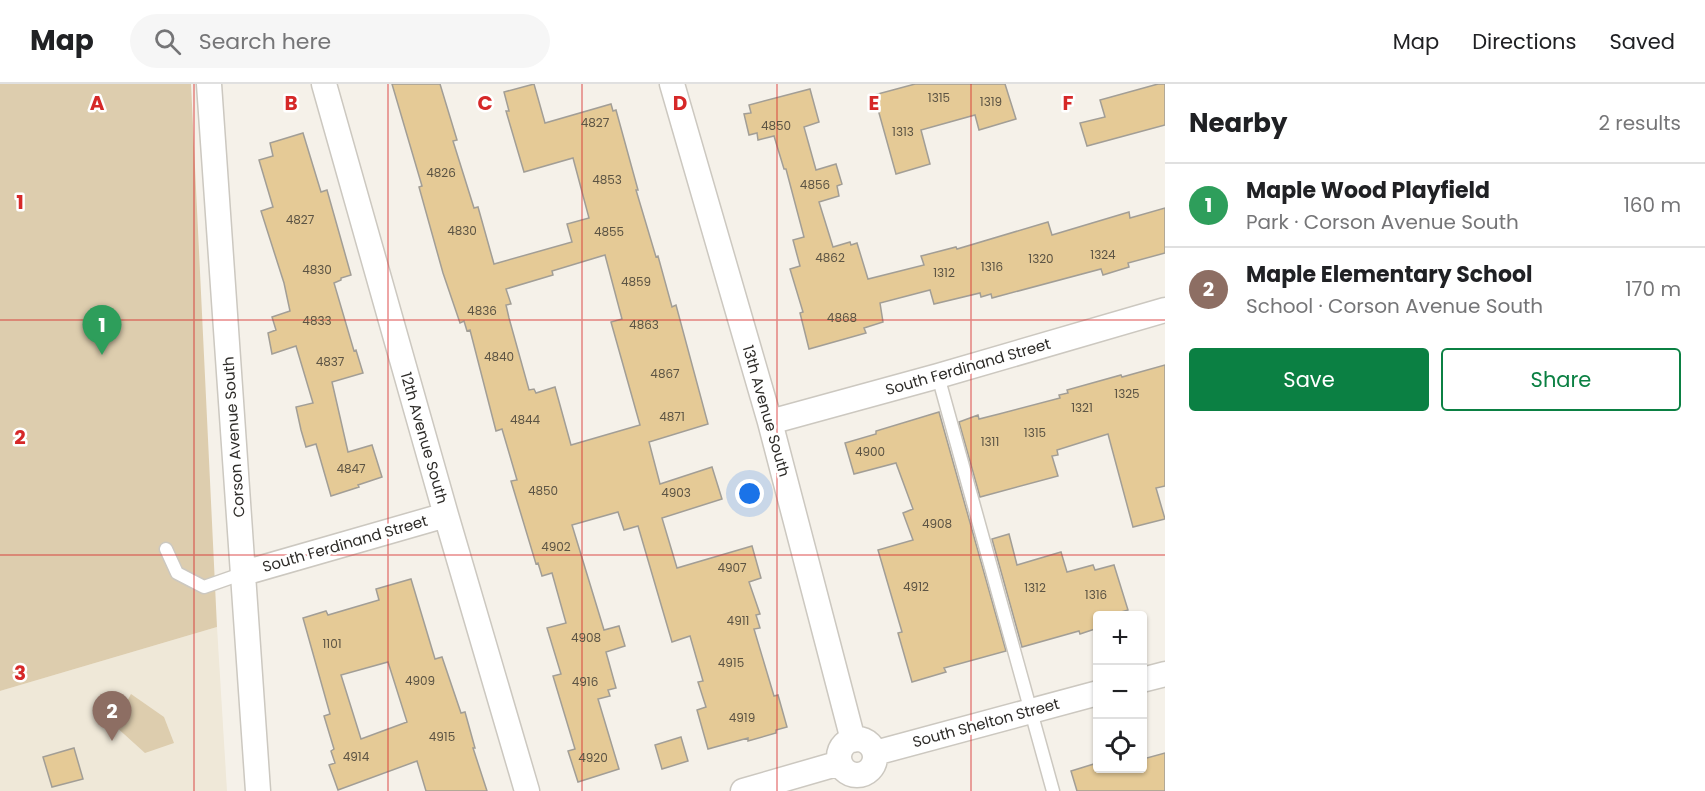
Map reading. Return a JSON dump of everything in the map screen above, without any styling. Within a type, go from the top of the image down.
[{"type":"street","name":"Corson Avenue South","points":[[209,84],[258,791]]},
{"type":"street","name":"12th Avenue South","points":[[324,84],[527,791]]},
{"type":"street","name":"13th Avenue South","points":[[672,84],[770,422],[853,740]]},
{"type":"street","name":"South Ferdinand Street","points":[[770,422],[1165,310]]},
{"type":"street","name":"South Ferdinand Street","points":[[244,573],[446,515]]},
{"type":"street","points":[[1147,679],[1165,674]]},
{"type":"street","name":"South Shelton Street","points":[[875,753],[1093,694]]},
{"type":"street","points":[[853,740],[866,741],[875,753],[873,767],[865,783],[846,772],[840,763],[841,749],[853,740]]},
{"type":"street","points":[[743,791],[840,763]]},
{"type":"lane","points":[[938,376],[1053,791]]},
{"type":"lane","points":[[166,549],[177,573],[204,587],[244,573]]},
{"type":"shaded area","points":[[0,84],[191,84],[217,627],[0,691]]},
{"type":"shaded area","points":[[217,627],[227,791],[0,791],[0,691]]},
{"type":"shaded area","points":[[131,694],[164,717],[174,743],[145,753],[114,725]]},
{"type":"building","points":[[392,84],[440,84],[457,140],[453,141],[474,208],[478,207],[494,264],[572,242],[567,224],[589,218],[573,158],[524,172],[506,111],[509,111],[504,92],[534,84],[545,123],[611,104],[613,111],[616,110],[638,190],[636,190],[672,307],[676,305],[708,424],[649,442],[660,484],[712,467],[722,499],[662,518],[677,568],[752,546],[761,578],[749,582],[760,614],[756,615],[760,628],[754,629],[774,696],[778,695],[787,727],[776,730],[776,733],[748,741],[748,738],[708,749],[697,710],[706,707],[698,682],[703,681],[690,636],[672,642],[638,526],[624,530],[618,512],[572,525],[604,630],[619,626],[625,646],[606,652],[616,688],[608,690],[610,696],[598,699],[619,769],[578,782],[568,751],[575,749],[553,676],[561,674],[547,628],[566,623],[552,573],[542,576],[538,563],[536,564],[511,481],[517,480],[502,429],[496,431],[470,330],[467,331],[464,321],[460,323],[443,273],[419,187],[422,186]],"holes":[[[605,255],[622,319],[611,322],[640,425],[571,445],[555,387],[536,393],[534,389],[529,390],[506,305],[511,304],[506,289],[553,275],[552,271]]]},
{"type":"building","points":[[915,84],[1005,84],[1016,119],[979,130],[975,115],[921,130],[930,164],[896,174],[874,95]]},
{"type":"building","points":[[1165,84],[1165,125],[1087,146],[1080,123],[1105,117],[1100,100]]},
{"type":"building","points":[[810,89],[819,122],[804,127],[816,170],[836,164],[842,184],[837,186],[839,196],[819,202],[833,247],[850,242],[851,245],[857,243],[868,279],[924,265],[921,256],[956,247],[957,249],[1048,222],[1052,235],[1129,212],[1130,218],[1165,208],[1165,253],[1128,263],[1129,267],[1103,275],[1101,269],[992,298],[991,294],[981,297],[980,293],[934,304],[930,290],[880,303],[883,322],[864,328],[866,333],[809,349],[800,313],[803,312],[790,269],[800,266],[793,240],[804,237],[786,169],[784,169],[774,136],[758,140],[757,133],[749,135],[744,114],[751,113],[749,105]]},
{"type":"building","points":[[303,133],[321,192],[327,190],[351,275],[334,283],[354,351],[356,350],[363,373],[332,382],[348,452],[372,445],[382,477],[331,496],[316,444],[306,447],[301,430],[296,407],[313,403],[296,346],[272,354],[268,333],[276,330],[272,317],[290,311],[284,283],[261,211],[273,207],[259,160],[273,156],[270,143]]},
{"type":"building","points":[[1165,365],[1165,486],[1156,488],[1165,519],[1133,527],[1108,434],[1057,450],[1058,455],[1052,456],[1058,476],[980,497],[959,422],[978,415],[979,419],[1060,398],[1059,395],[1068,393],[1067,390]]},
{"type":"building","points":[[939,412],[1006,651],[944,668],[946,672],[912,682],[898,633],[902,632],[878,550],[913,540],[903,513],[913,509],[896,463],[854,474],[845,443]]},
{"type":"building","points":[[1009,534],[1017,565],[1061,552],[1067,572],[1093,565],[1095,570],[1114,565],[1128,610],[1093,611],[1093,630],[1080,634],[1079,631],[1022,647],[992,539]]},
{"type":"building","points":[[411,579],[435,659],[442,657],[461,713],[465,712],[475,748],[473,748],[487,791],[426,791],[417,761],[338,790],[329,765],[335,763],[331,751],[334,749],[324,716],[330,714],[303,618],[326,611],[328,615],[379,600],[376,589]],"holes":[[[388,662],[407,722],[361,739],[341,675]]]},
{"type":"building","points":[[681,737],[688,761],[662,769],[655,745]]},
{"type":"building","points":[[74,748],[83,779],[52,787],[43,757]]},
{"type":"building","points":[[1165,753],[1165,791],[1077,791],[1071,771],[1093,764],[1093,773],[1147,773],[1147,758]]},
{"type":"place","name":"Maple Wood Playfield","points":[[102,355]]},
{"type":"place","name":"Maple Elementary School","points":[[112,741]]}]
